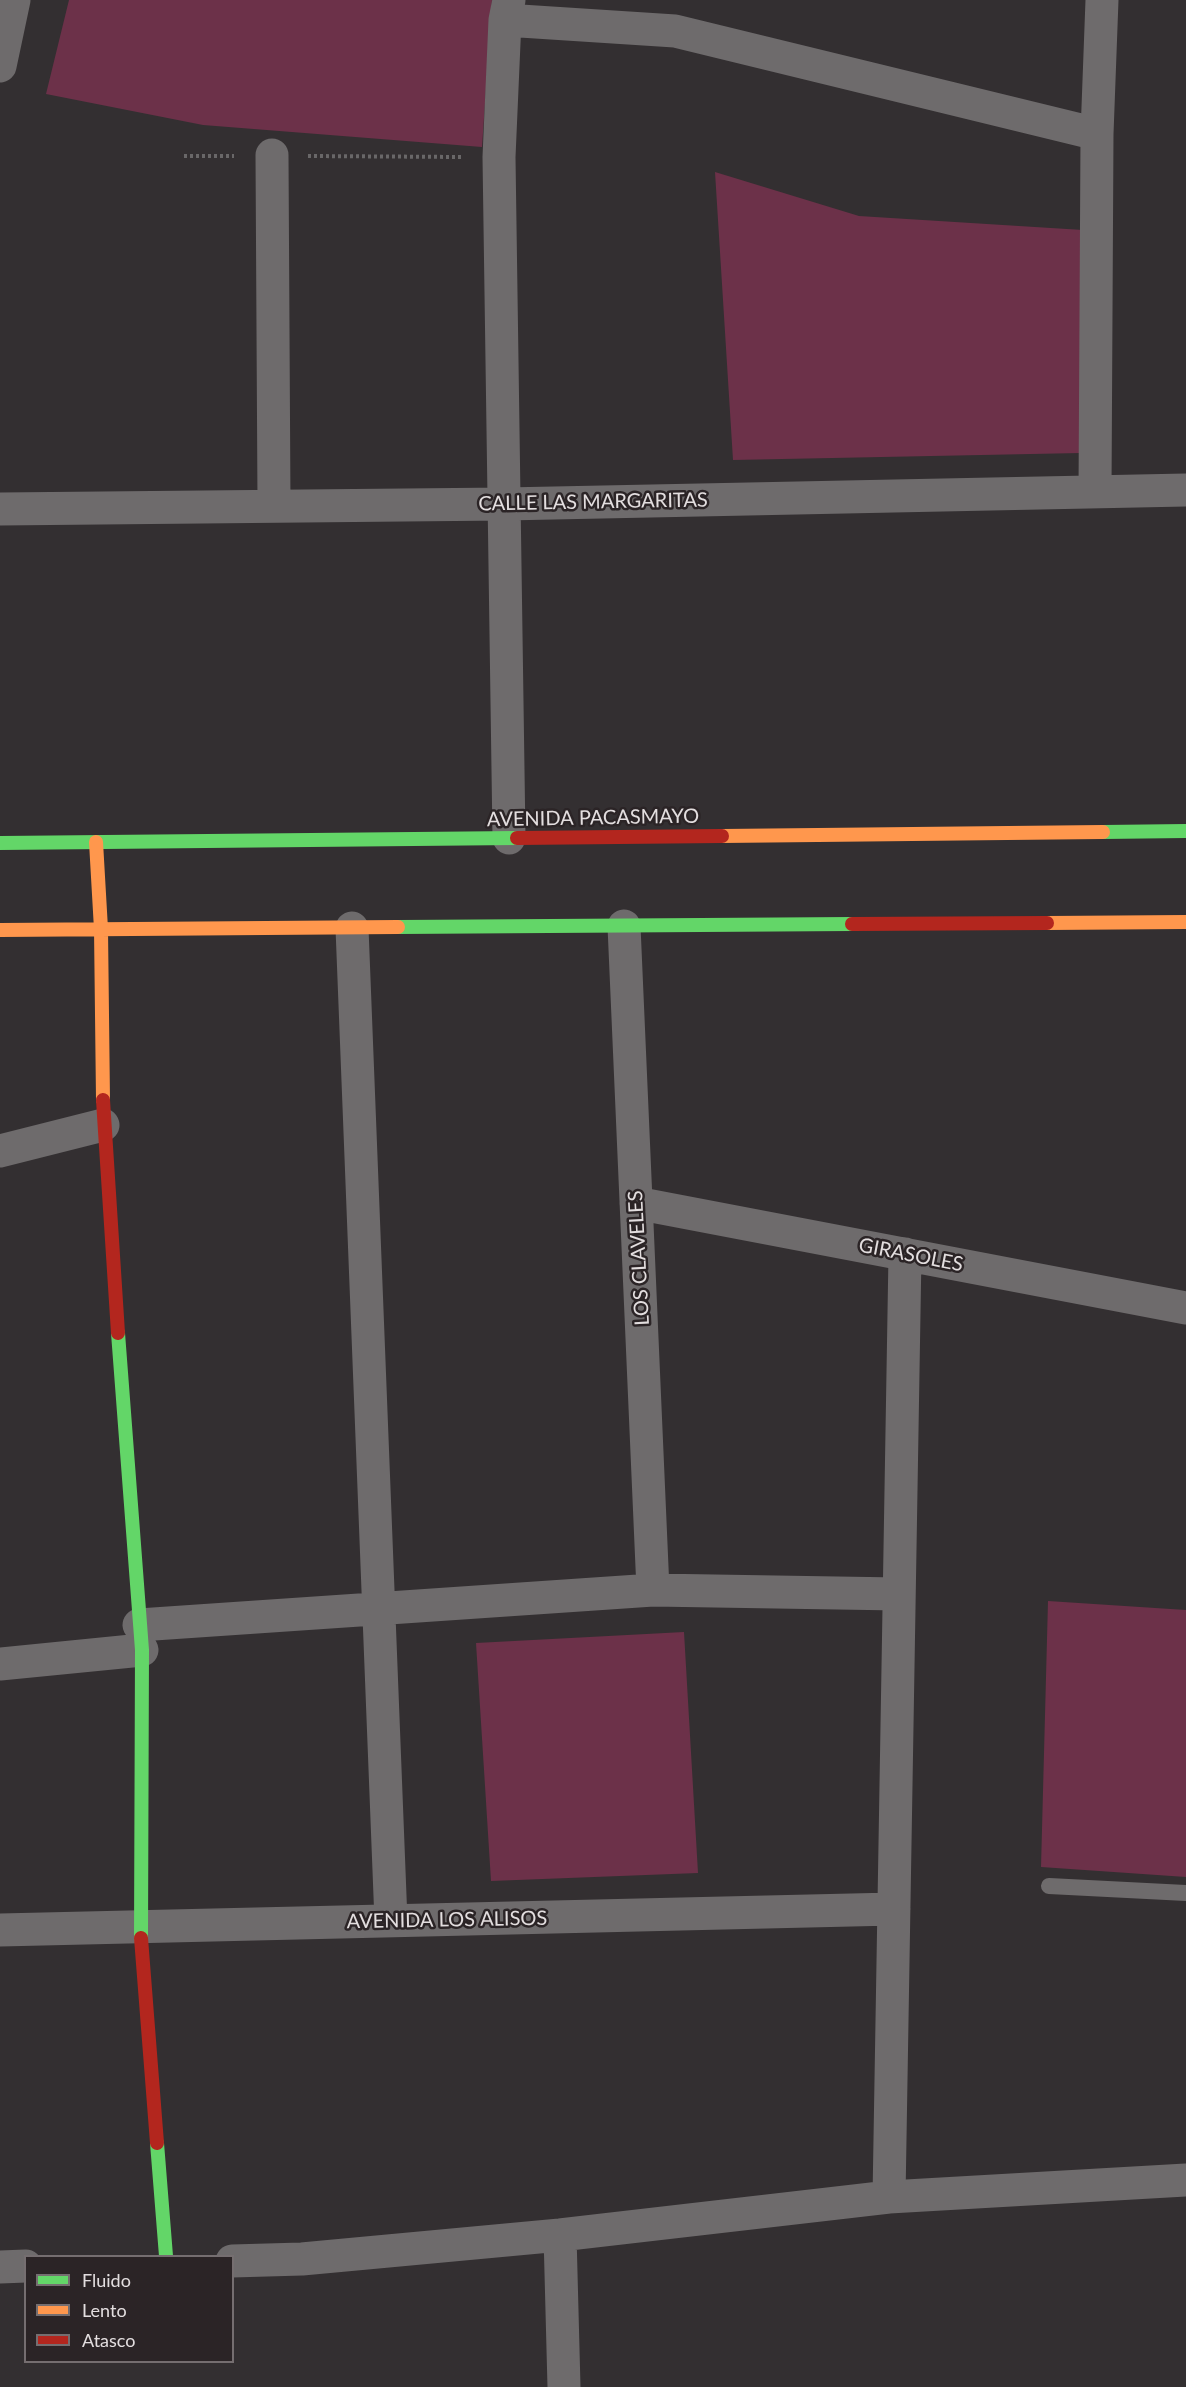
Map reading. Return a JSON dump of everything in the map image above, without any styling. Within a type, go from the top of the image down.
[{"type":"main road","name":"AVENIDA PACASMAYO","points":[[0,843],[1186,831]]},
{"type":"main road","points":[[96,842],[101,929],[103,1125],[141,1638],[140,1927],[165,2255]]},
{"type":"main road","points":[[0,930],[1186,922]]},
{"type":"street","points":[[0,62],[14,0]]},
{"type":"street","points":[[1095,492],[1097,134],[1102,0]]},
{"type":"street","points":[[509,838],[499,157],[507,10],[675,31],[1097,134]]},
{"type":"street","points":[[272,155],[274,505]]},
{"type":"street","name":"CALLE LAS MARGARITAS","points":[[0,508],[505,504],[1186,490]]},
{"type":"street","name":"LOS CLAVELES","points":[[624,926],[653,1590]]},
{"type":"street","points":[[352,928],[391,1921]]},
{"type":"street","points":[[0,1151],[103,1125]]},
{"type":"street","name":"GIRASOLES","points":[[636,1203],[1186,1308]]},
{"type":"street","points":[[889,2197],[905,1254]]},
{"type":"street","points":[[0,1664],[141,1638],[378,1610],[653,1590],[899,1594]]},
{"type":"street","name":"AVENIDA LOS ALISOS","points":[[0,1930],[894,1909]]},
{"type":"street","points":[[234,2261],[302,2259],[560,2235],[889,2197],[1186,2180]]},
{"type":"street","points":[[560,2235],[564,2387]]},
{"type":"street","points":[[0,2267],[24,2266]]},
{"type":"lane","points":[[1049,1886],[1186,1893]]},
{"type":"path","points":[[184,156],[499,157]]},
{"type":"shaded area","points":[[69,0],[492,0],[482,147],[203,125],[46,94]]},
{"type":"shaded area","points":[[715,172],[859,216],[1083,230],[1081,453],[733,460]]},
{"type":"shaded area","points":[[1048,1601],[1186,1610],[1186,1877],[1041,1867]]},
{"type":"shaded area","points":[[684,1632],[698,1873],[491,1881],[476,1643]]},
{"type":"traffic: fast","points":[[1103,832],[1186,831]]},
{"type":"traffic: fast","points":[[0,843],[517,838]]},
{"type":"traffic: fast","points":[[398,927],[852,924]]},
{"type":"traffic: fast","points":[[118,1333],[142,1650],[141,1938]]},
{"type":"traffic: fast","points":[[157,2143],[166,2255]]},
{"type":"traffic: slow","points":[[722,836],[1103,832]]},
{"type":"traffic: slow","points":[[96,842],[101,929],[103,1100]]},
{"type":"traffic: slow","points":[[1047,923],[1186,922]]},
{"type":"traffic: slow","points":[[0,930],[398,927]]},
{"type":"traffic: jam","points":[[517,838],[722,836]]},
{"type":"traffic: jam","points":[[852,924],[1047,923]]},
{"type":"traffic: jam","points":[[103,1100],[118,1333]]},
{"type":"traffic: jam","points":[[141,1938],[157,2143]]}]
